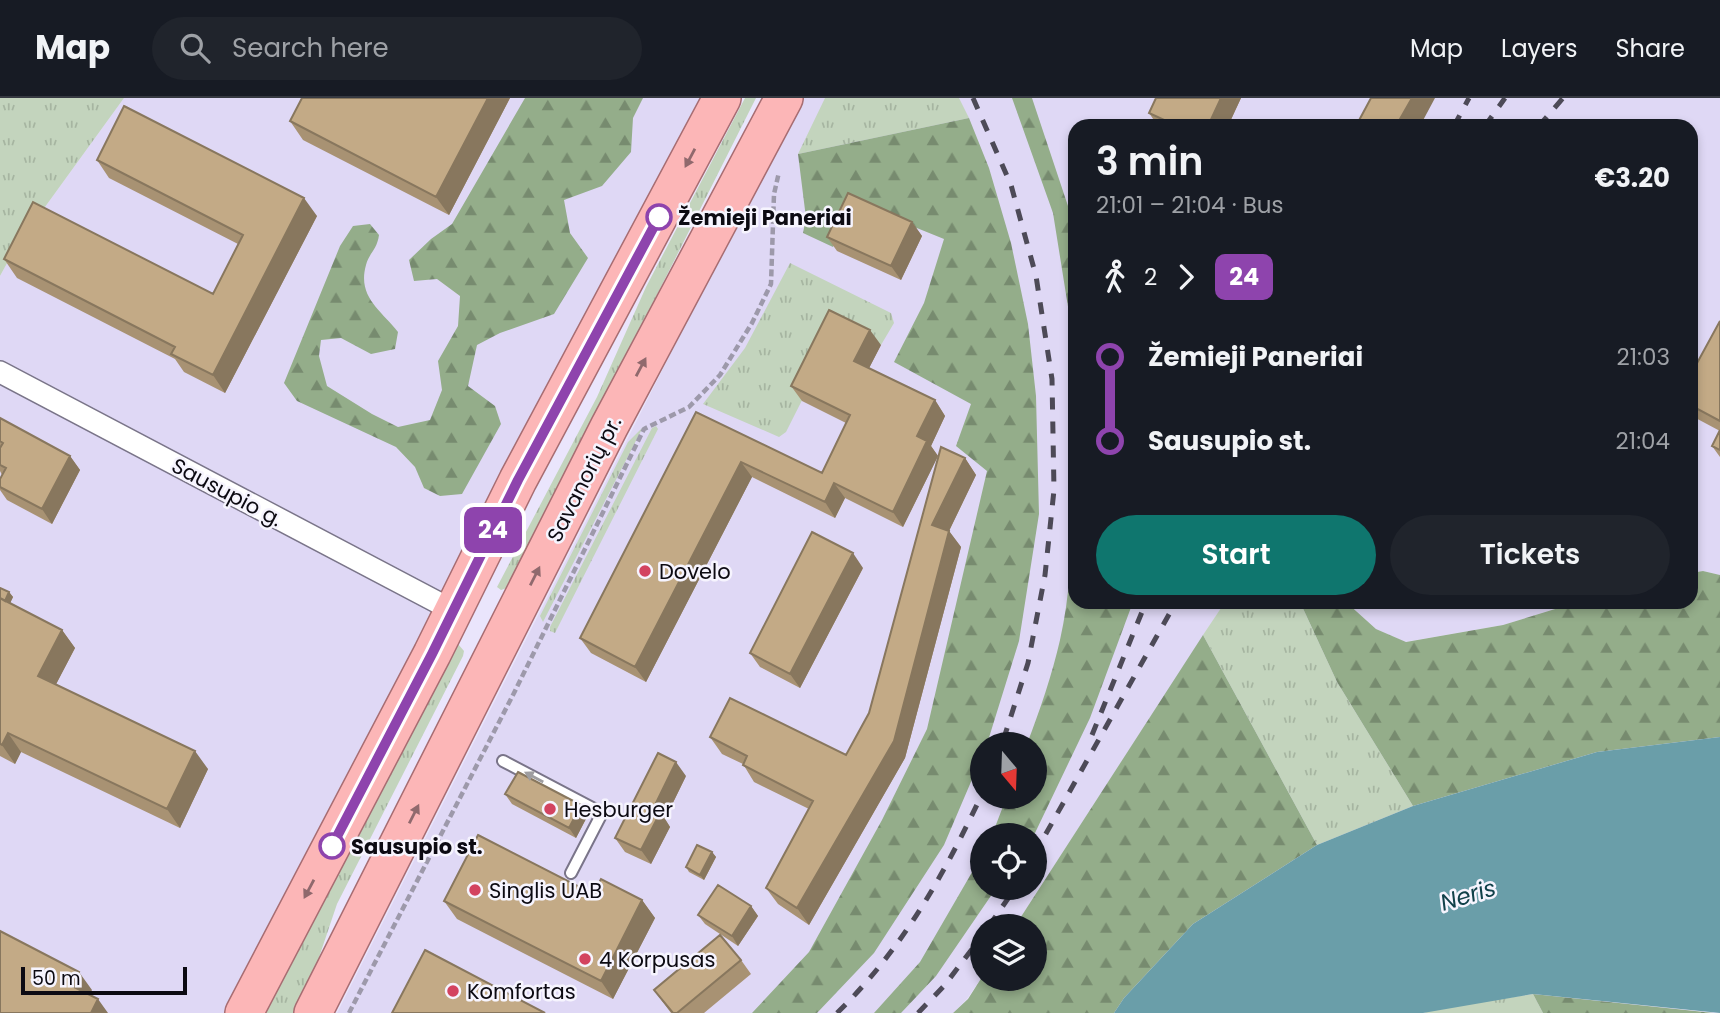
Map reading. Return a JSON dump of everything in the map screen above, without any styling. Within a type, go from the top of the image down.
[{"type":"highway","points":[[244,1013],[454,611],[518,480],[722,98]]},
{"type":"highway","name":"Savanorių pr.","points":[[313,1013],[609,427],[784,98]]},
{"type":"highway","points":[[454,611],[504,637]]},
{"type":"street","name":"Sausupio g.","points":[[0,372],[454,611]]},
{"type":"lane","points":[[503,761],[596,810],[600,817],[571,873]]},
{"type":"path","points":[[349,1013],[513,695],[645,429],[689,407],[720,375],[752,323],[771,284],[774,194],[780,167]]},
{"type":"shaded area","points":[[124,98],[708,98],[237,1013],[0,1013],[0,276],[16,247]]},
{"type":"shaded area","points":[[800,98],[1720,98],[1720,575],[1698,572],[1698,119],[1068,119],[1068,609],[1220,609],[1047,877],[1047,823],[970,823],[970,900],[1032,900],[1023,914],[970,914],[970,991],[972,991],[953,1013],[337,1013]]},
{"type":"shaded area","points":[[1354,609],[1555,609],[1503,625],[1405,642],[1376,629]]},
{"type":"green space","points":[[0,98],[124,98],[16,247],[0,276]]},
{"type":"green space","points":[[525,98],[643,98],[633,118],[631,152],[602,186],[564,200],[570,233],[588,258],[554,314],[500,333],[477,345],[468,386],[495,406],[501,424],[462,494],[440,496],[424,488],[415,467],[396,447],[297,401],[284,383],[340,246],[353,226],[370,224],[379,235],[366,265],[365,286],[372,302],[398,332],[395,349],[371,354],[341,338],[321,340],[319,356],[327,386],[398,427],[430,420],[442,390],[438,361],[458,326],[460,296],[437,279],[414,281],[409,260],[452,224]]},
{"type":"green space","points":[[745,98],[756,98],[510,587],[501,590],[497,587],[597,397],[646,287]]},
{"type":"green space","points":[[825,98],[959,98],[969,118],[798,154]]},
{"type":"green space","points":[[1012,98],[1032,98],[1068,206],[1068,307],[1053,213]]},
{"type":"green space","points":[[969,118],[989,168],[1011,243],[1028,324],[1036,396],[1039,514],[1019,641],[991,732],[970,732],[970,784],[944,845],[874,953],[817,1013],[752,1013],[809,952],[882,820],[927,729],[987,471],[956,446],[971,404],[894,362],[924,303],[944,239],[855,203],[833,247],[803,233],[806,218],[798,154]]},
{"type":"green space","points":[[790,263],[891,313],[894,323],[881,345],[840,325],[786,432],[779,437],[703,404],[745,348]]},
{"type":"green space","points":[[656,426],[658,429],[555,633],[550,631],[652,428]]},
{"type":"green space","points":[[643,427],[543,622],[540,616],[628,442]]},
{"type":"green space","points":[[1698,572],[1720,575],[1720,737],[1597,752],[1413,806],[1337,682],[1303,609],[1354,609],[1376,629],[1406,642],[1503,625],[1555,609],[1698,609]]},
{"type":"green space","points":[[1068,592],[1068,609],[1130,609],[1090,718],[1047,808],[1047,732],[1031,732],[1057,653]]},
{"type":"green space","points":[[1220,609],[1303,609],[1337,682],[1413,806],[1317,845],[1203,635]]},
{"type":"green space","points":[[1203,635],[1317,845],[1193,924],[1124,998],[1114,1013],[953,1013],[973,991],[1047,991],[1047,914],[1023,914],[1032,900],[1047,900],[1047,876]]},
{"type":"green space","points":[[458,644],[464,651],[463,656],[337,904],[309,987],[296,1013],[264,1013]]},
{"type":"green space","points":[[1002,809],[1046,809],[1040,823],[997,823]]},
{"type":"green space","points":[[970,876],[970,900],[988,900],[978,914],[970,914],[970,926],[936,976],[901,1013],[874,1013],[920,962]]},
{"type":"green space","points":[[1533,994],[1543,1013],[1423,1013],[1436,1009]]},
{"type":"green space","points":[[1533,994],[1714,1013],[1543,1013]]},
{"type":"water","name":"Neris","points":[[1720,737],[1720,1013],[1533,994],[1423,1013],[1114,1013],[1124,998],[1193,924],[1317,845],[1413,806],[1597,752]]},
{"type":"building","points":[[302,98],[488,98],[436,197],[290,121]]},
{"type":"building","points":[[1156,98],[1221,98],[1211,119],[1162,119],[1149,113]]},
{"type":"building","points":[[1371,98],[1412,98],[1400,119],[1360,119]]},
{"type":"building","points":[[124,106],[304,198],[213,375],[171,354],[175,347],[4,259],[33,202],[213,294],[243,235],[97,160]]},
{"type":"building","points":[[848,193],[912,222],[891,266],[827,237]]},
{"type":"building","points":[[829,310],[870,330],[854,361],[935,400],[917,436],[927,441],[893,512],[834,483],[825,502],[741,462],[635,667],[580,638],[696,412],[822,473],[850,415],[791,386]]},
{"type":"building","points":[[1720,321],[1720,421],[1698,409],[1698,361]]},
{"type":"building","points":[[0,418],[70,456],[42,509],[0,487],[0,479],[6,468],[0,465],[0,448],[3,443],[0,441]]},
{"type":"building","points":[[1720,430],[1720,450],[1712,446]]},
{"type":"building","points":[[941,447],[965,458],[932,525],[949,531],[894,741],[797,908],[766,888],[813,801],[743,765],[747,756],[710,737],[730,698],[846,755],[869,713]]},
{"type":"building","points":[[812,532],[853,553],[790,674],[750,653]]},
{"type":"building","points":[[0,588],[9,592],[5,601],[0,598]]},
{"type":"building","points":[[0,598],[62,630],[38,676],[195,751],[167,809],[8,733],[2,745],[0,744]]},
{"type":"building","points":[[658,753],[676,762],[653,809],[660,813],[641,850],[615,838]]},
{"type":"building","name":"Hesburger","points":[[518,772],[581,805],[569,828],[505,794]]},
{"type":"building","name":"4 Korpusas","points":[[478,835],[593,894],[601,879],[642,900],[601,981],[444,901]]},
{"type":"building","points":[[697,845],[712,852],[700,875],[686,867]]},
{"type":"building","points":[[718,885],[751,906],[732,936],[698,915]]},
{"type":"building","points":[[0,931],[79,972],[72,986],[98,999],[91,1013],[0,1013]]},
{"type":"building","points":[[720,935],[741,960],[677,1013],[673,1013],[654,990]]},
{"type":"building","points":[[425,950],[545,1013],[392,1013]]},
{"type":"railway","points":[[973,98],[1011,185],[1036,276],[1052,379],[1054,490],[1045,575],[1028,663],[1006,732]]},
{"type":"railway","points":[[1458,119],[1469,98]]},
{"type":"railway","points":[[1490,119],[1505,98]]},
{"type":"railway","points":[[1545,119],[1563,98]]},
{"type":"railway","points":[[1092,735],[1143,609]]},
{"type":"railway","points":[[1047,832],[1172,609]]},
{"type":"railway","points":[[837,1013],[882,964],[920,910],[974,809]]},
{"type":"railway","points":[[997,914],[1007,900]]},
{"type":"railway","points":[[918,1013],[944,986],[970,952]]},
{"type":"bus line","name":"24","points":[[332,846],[432,654],[518,480],[659,217]]},
{"type":"place","name":"Žemieji Paneriai","points":[[659,217]]},
{"type":"place","name":"Dovelo","points":[[645,571]]},
{"type":"place","name":"Hesburger","points":[[550,809]]},
{"type":"place","name":"Sausupio st.","points":[[332,846]]},
{"type":"place","name":"Singlis UAB","points":[[475,890]]},
{"type":"place","name":"4 Korpusas","points":[[585,959]]},
{"type":"place","name":"Komfortas","points":[[453,991]]}]
